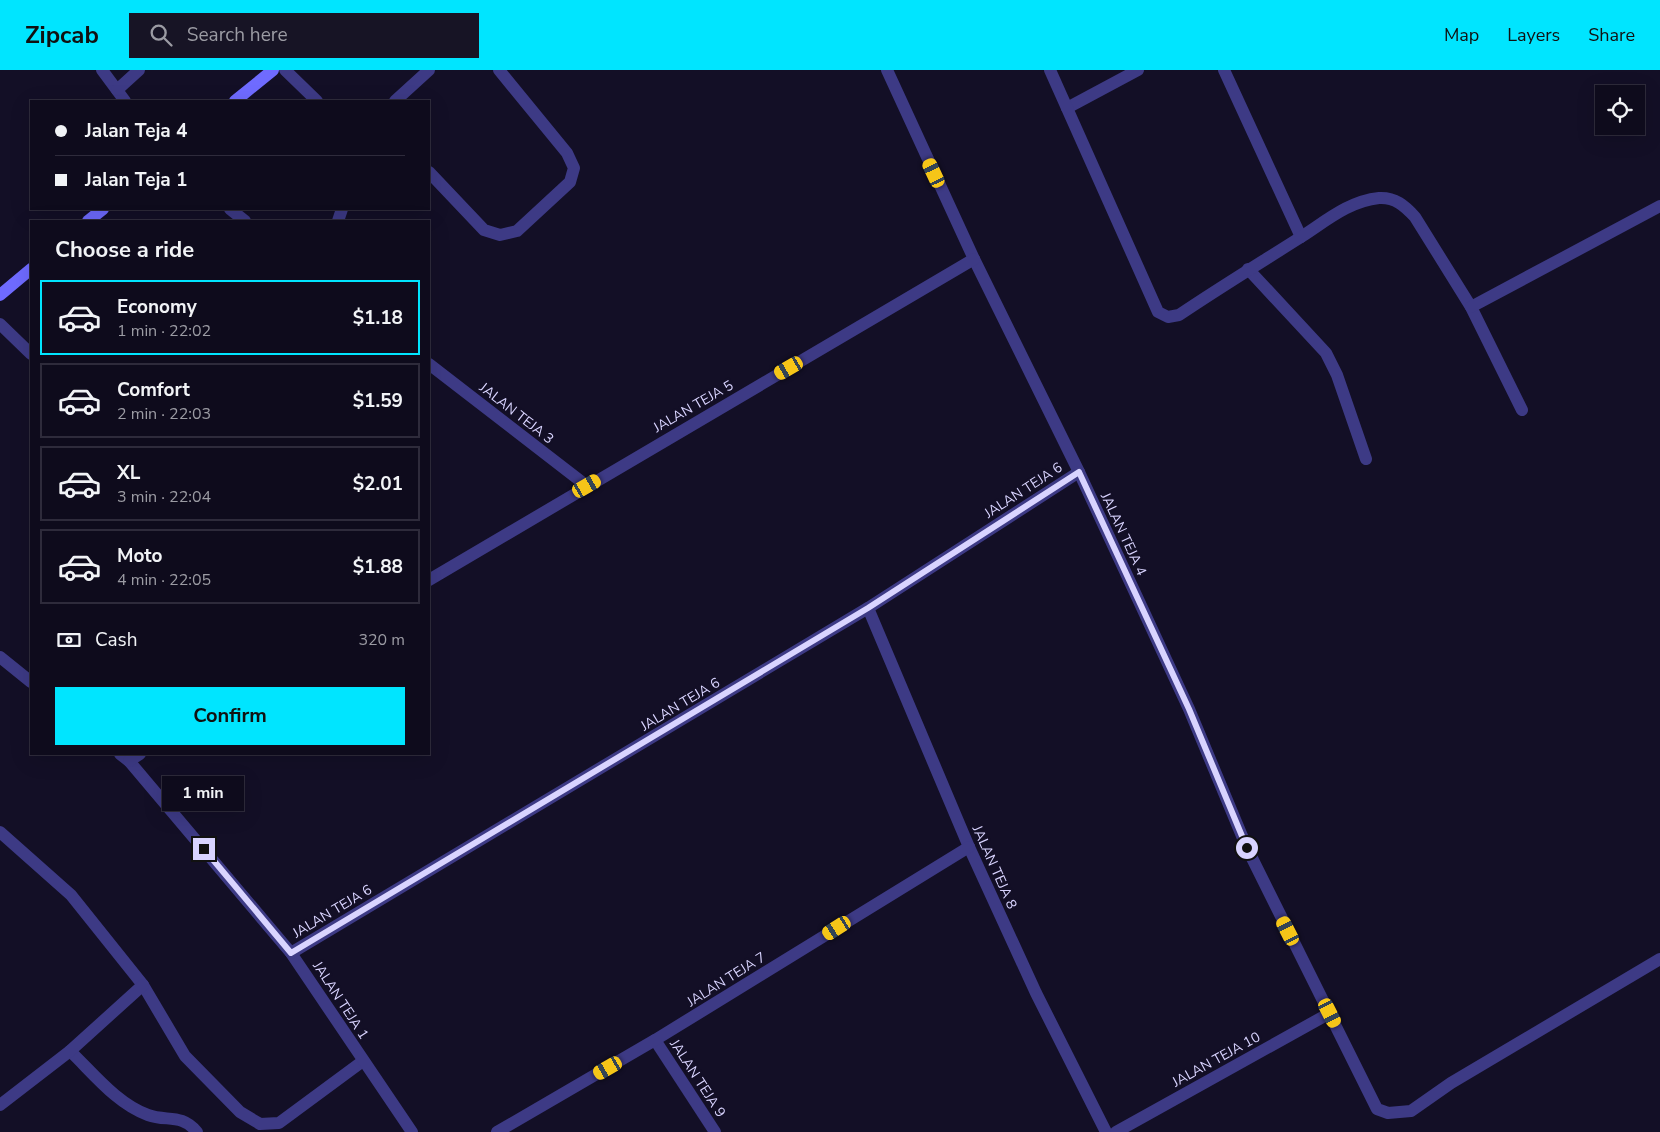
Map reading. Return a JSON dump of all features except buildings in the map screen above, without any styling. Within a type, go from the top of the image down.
[{"type":"street","points":[[102,70],[124,100]]},
{"type":"street","points":[[117,90],[139,70]]},
{"type":"street","points":[[236,100],[274,70]]},
{"type":"street","points":[[285,70],[316,100]]},
{"type":"street","points":[[395,100],[429,70]]},
{"type":"street","points":[[430,173],[484,230],[500,235],[517,231],[570,182],[574,168],[567,153],[499,70]]},
{"type":"street","name":"JALAN TEJA 4","points":[[887,70],[974,259],[1079,472],[1189,709],[1247,848],[1377,1108],[1388,1112],[1411,1111],[1451,1083],[1660,959]]},
{"type":"street","points":[[1050,70],[1158,312],[1168,317],[1179,316],[1248,269],[1352,205],[1381,198],[1396,200],[1415,216],[1471,307],[1522,410]]},
{"type":"street","points":[[1067,108],[1138,70]]},
{"type":"street","points":[[1224,70],[1301,237]]},
{"type":"street","points":[[1471,307],[1660,206]]},
{"type":"street","points":[[89,220],[103,210]]},
{"type":"street","points":[[231,210],[244,220]]},
{"type":"street","name":"JALAN TEJA 5","points":[[430,579],[974,259]]},
{"type":"street","points":[[1248,269],[1326,353],[1340,383],[1366,459]]},
{"type":"street","points":[[0,295],[30,270]]},
{"type":"street","points":[[0,324],[30,353]]},
{"type":"street","name":"JALAN TEJA 3","points":[[430,365],[587,486]]},
{"type":"street","name":"JALAN TEJA 6","points":[[291,953],[868,608],[1079,472]]},
{"type":"street","name":"JALAN TEJA 8","points":[[868,608],[969,847],[1036,993],[1106,1132]]},
{"type":"street","points":[[0,657],[30,681]]},
{"type":"street","name":"JALAN TEJA 1","points":[[130,756],[291,953],[412,1132]]},
{"type":"street","points":[[0,832],[71,896],[143,985],[185,1056],[240,1112],[260,1124],[280,1123],[363,1061]]},
{"type":"street","name":"JALAN TEJA 7","points":[[497,1132],[655,1040],[969,847]]},
{"type":"street","points":[[0,1105],[70,1051],[143,985]]},
{"type":"street","name":"JALAN TEJA 10","points":[[1116,1132],[1330,1013]]},
{"type":"street","name":"JALAN TEJA 9","points":[[655,1040],[715,1132]]},
{"type":"street","points":[[70,1051],[131,1108],[150,1116],[189,1122],[197,1132]]},
{"type":"route","points":[[204,849],[291,953],[868,608],[1079,472],[1189,709],[1247,848]]}]
